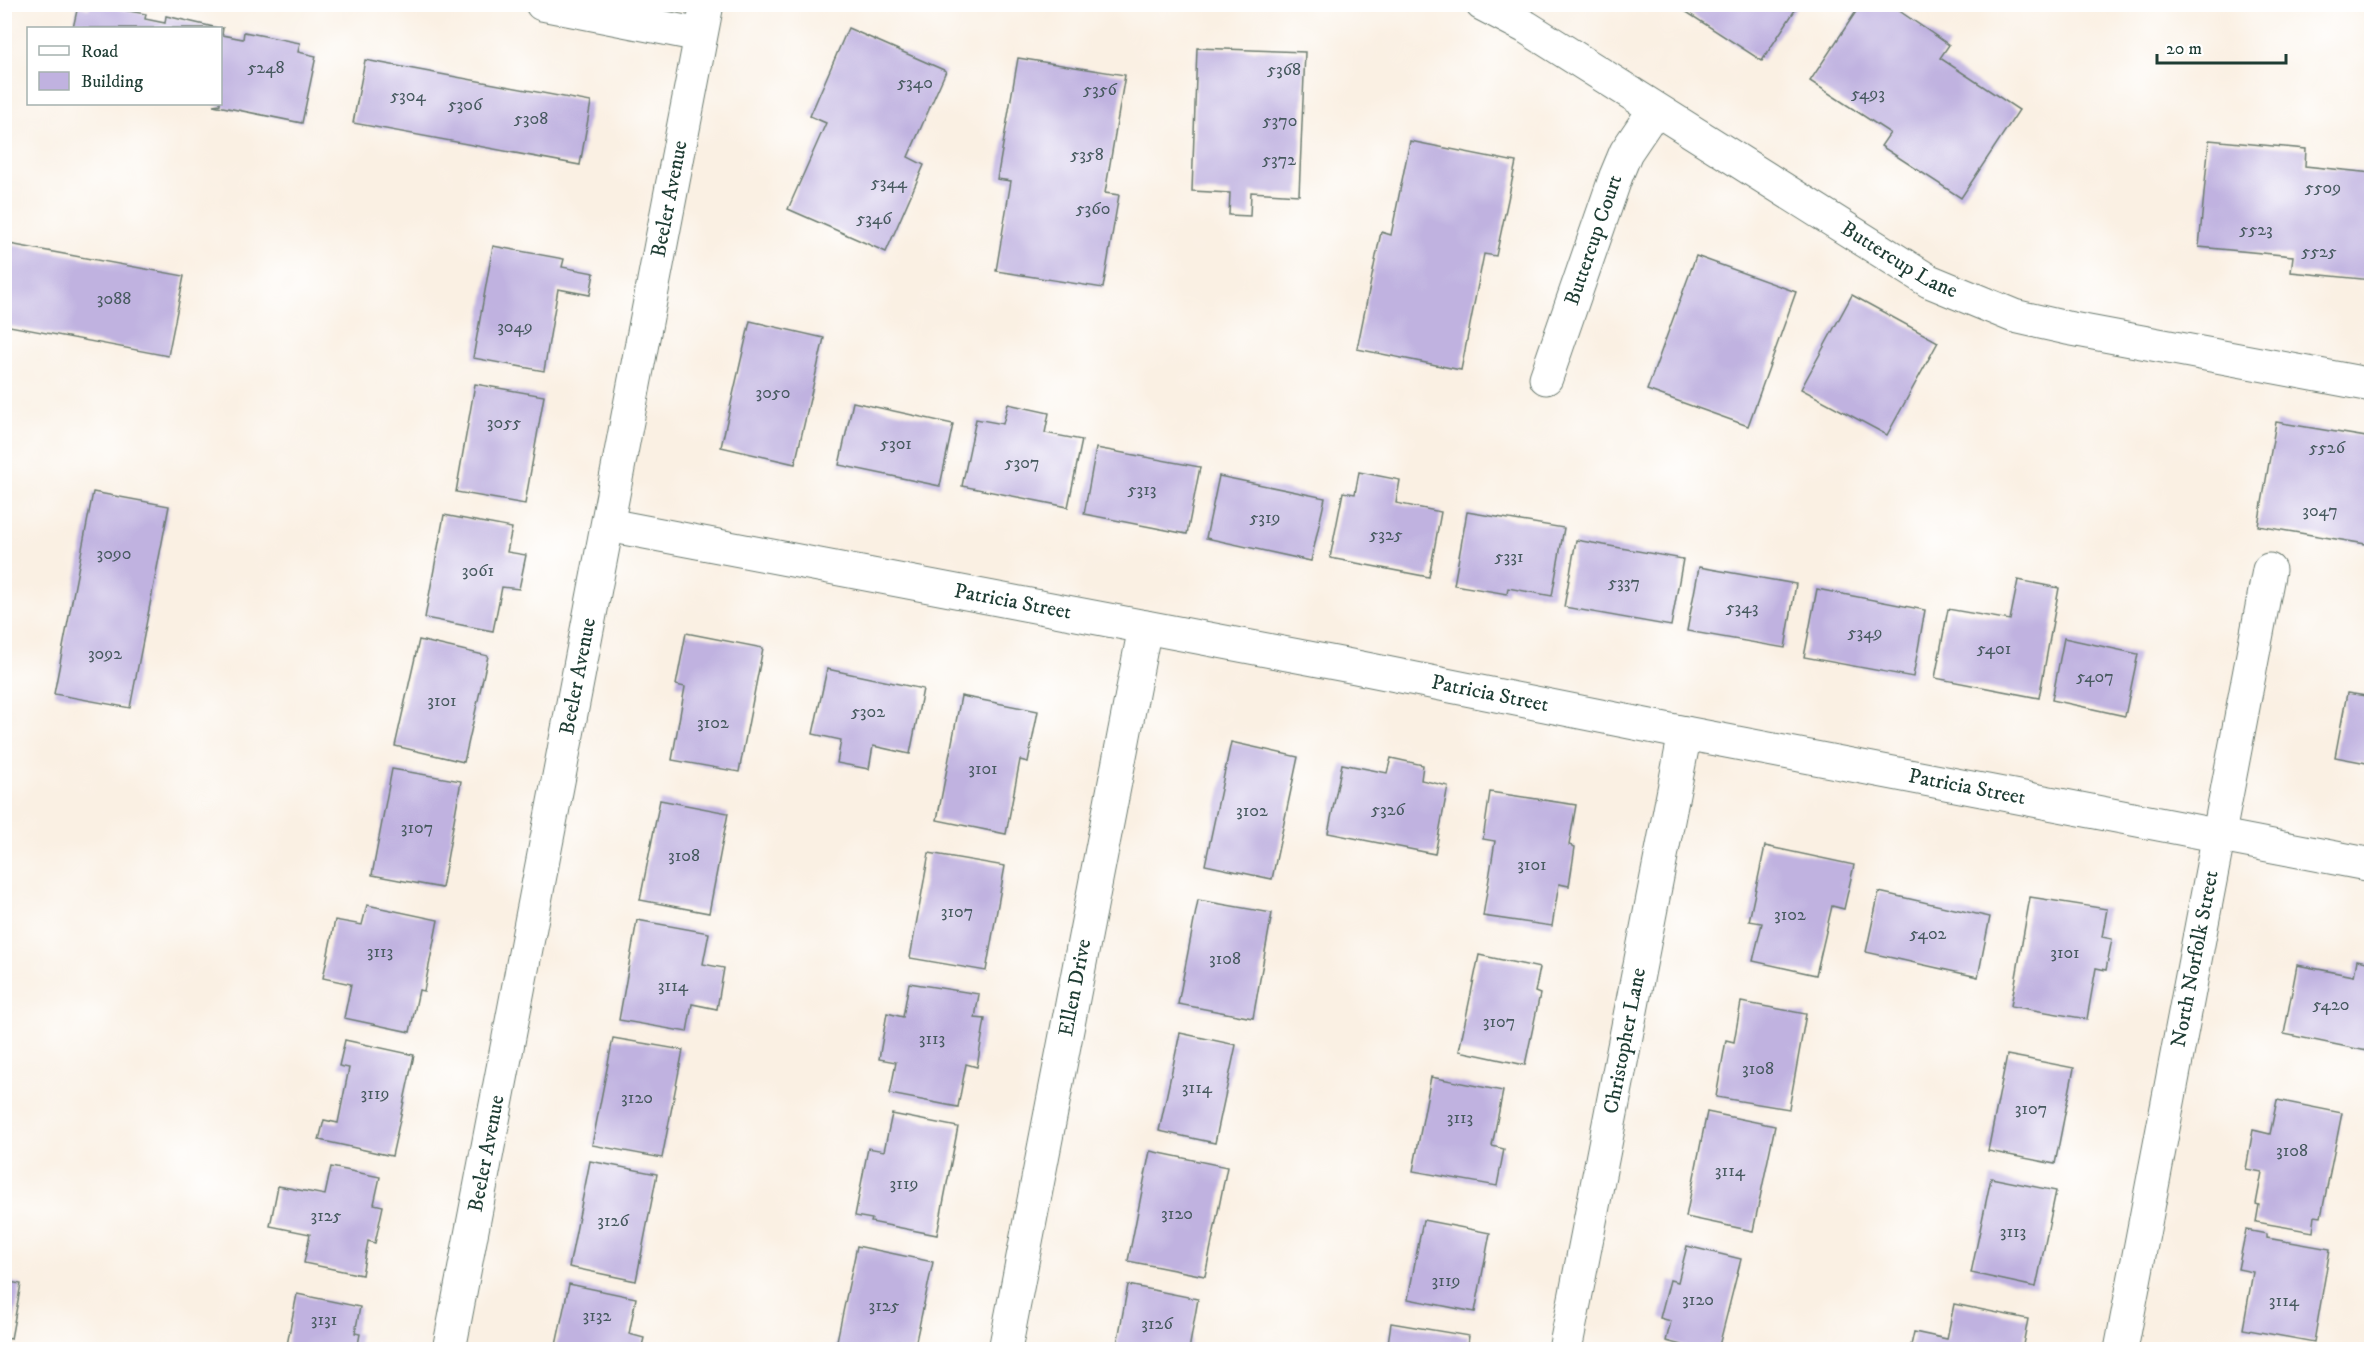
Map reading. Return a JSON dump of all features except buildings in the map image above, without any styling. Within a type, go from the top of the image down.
[{"type":"street","points":[[542,4],[704,20]]},
{"type":"street","name":"Buttercup Lane","points":[[1482,4],[1526,27],[1929,281],[2014,316],[2372,385]]},
{"type":"street","name":"Beeler Avenue","points":[[449,1350],[704,20]]},
{"type":"street","name":"Buttercup Court","points":[[1546,378],[1616,176],[1626,152],[1654,109]]},
{"type":"street","name":"Patricia Street","points":[[608,525],[2372,865]]},
{"type":"street","name":"North Norfolk Street","points":[[2121,1350],[2269,570]]},
{"type":"street","name":"Ellen Drive","points":[[1005,1350],[1144,627]]},
{"type":"street","name":"Christopher Lane","points":[[1565,1350],[1685,733]]}]
